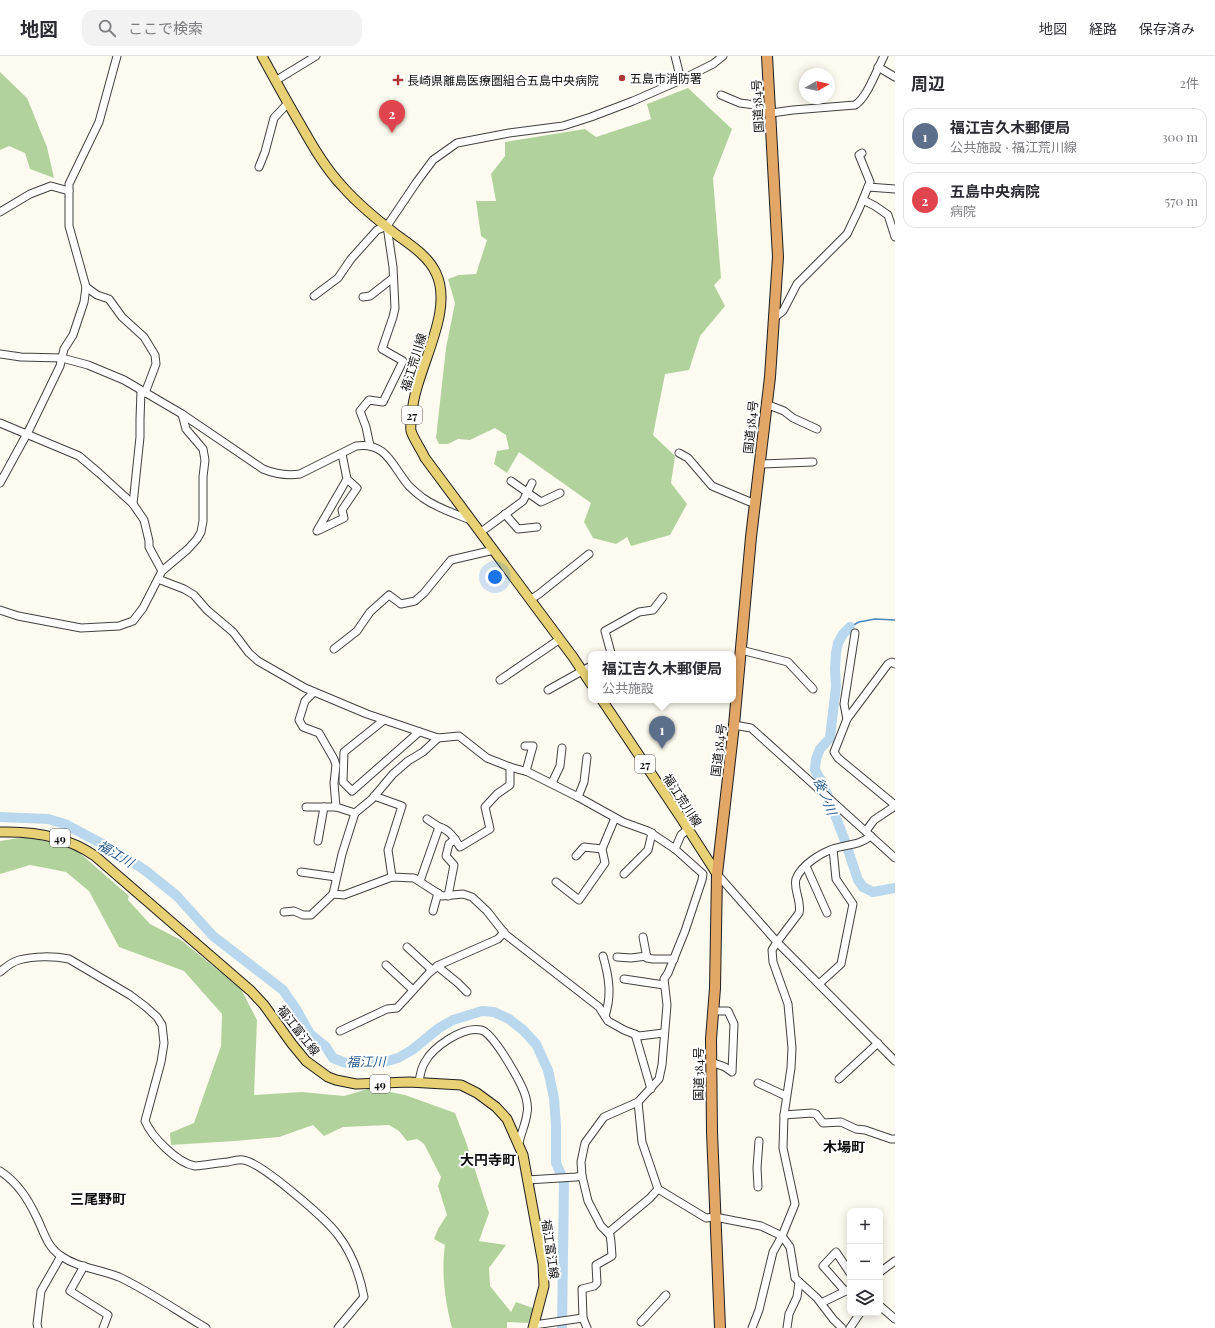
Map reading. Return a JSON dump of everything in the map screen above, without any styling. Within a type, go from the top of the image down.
[{"type":"highway","name":"国道384号","points":[[720,1328],[712,1133],[711,1062],[716,874],[734,725],[759,464],[770,377],[778,257],[766,56]]},
{"type":"main road","name":"福江荒川線","points":[[262,56],[319,156],[343,187],[429,261],[436,273],[440,288],[441,304],[438,322],[418,381],[413,404],[411,430],[426,458],[531,599],[588,679]]},
{"type":"main road","name":"福江荒川線","points":[[604,703],[688,829],[716,874]]},
{"type":"main road","name":"福江富江線","points":[[0,832],[32,832],[63,839],[79,845],[95,856],[254,994],[306,1061],[324,1074],[336,1080],[356,1084],[419,1082],[461,1085],[496,1107],[507,1119],[523,1155],[544,1276],[544,1286],[533,1326]]},
{"type":"street","points":[[0,483],[60,366],[64,350],[73,335],[84,302],[86,287],[68,226],[69,184],[98,122],[117,56]]},
{"type":"street","points":[[275,81],[316,56]]},
{"type":"street","points":[[675,56],[681,80]]},
{"type":"street","points":[[314,296],[338,278],[351,259],[378,230],[387,226],[433,160],[457,143],[509,133],[563,126],[633,101],[681,80],[713,64],[723,56]]},
{"type":"street","points":[[721,95],[740,103],[770,110],[793,110],[855,105],[865,93],[884,56]]},
{"type":"street","points":[[878,68],[895,77]]},
{"type":"street","points":[[259,167],[265,152],[274,118],[288,103]]},
{"type":"street","points":[[774,318],[783,311],[797,284],[847,234],[870,182],[859,155],[862,153]]},
{"type":"street","points":[[0,212],[30,194],[51,186],[69,191]]},
{"type":"street","points":[[868,187],[895,189]]},
{"type":"street","points":[[863,200],[888,215],[895,237]]},
{"type":"street","points":[[370,446],[366,427],[360,411],[369,400],[383,402],[403,361],[382,349],[395,308],[387,226]]},
{"type":"street","points":[[363,297],[370,296],[393,278]]},
{"type":"street","points":[[86,287],[97,295],[109,299],[122,317],[144,337],[155,355],[156,364],[143,392],[133,504]]},
{"type":"street","points":[[0,354],[21,357],[62,358],[88,365],[124,380],[182,414],[263,469],[275,473],[290,475],[300,474],[356,446],[370,446],[378,449],[390,458],[409,486],[424,499],[471,520]]},
{"type":"street","points":[[766,404],[784,411],[793,418],[817,429]]},
{"type":"street","points":[[0,610],[18,616],[81,628],[119,626],[133,621],[139,614],[162,570],[188,549],[201,532],[203,521],[203,477],[205,460],[203,449],[186,429],[182,414]]},
{"type":"street","points":[[0,423],[79,456],[133,504],[144,520],[149,547],[162,570]]},
{"type":"street","points":[[679,453],[688,458],[712,486],[755,504]]},
{"type":"street","points":[[342,454],[347,479],[357,488],[342,510],[344,518],[317,531],[347,479]]},
{"type":"street","points":[[759,464],[813,462]]},
{"type":"street","points":[[511,482],[541,502],[560,493]]},
{"type":"street","points":[[481,532],[523,501],[532,483]]},
{"type":"street","points":[[505,514],[518,529],[537,527]]},
{"type":"street","points":[[334,649],[357,631],[370,612],[389,595],[401,604],[415,602],[451,560],[494,550]]},
{"type":"street","points":[[531,599],[540,594],[588,554]]},
{"type":"street","points":[[158,578],[179,587],[194,596],[207,610],[233,632],[244,649],[258,661],[284,677],[314,692],[367,714],[419,732],[438,738],[459,736],[487,758],[510,767],[526,771],[552,783],[623,822],[652,833],[675,849],[703,874],[688,924],[664,979],[667,1005],[662,1064],[659,1079],[638,1102],[604,1117],[585,1143],[579,1176],[588,1201],[601,1226],[608,1233],[611,1242],[612,1256],[596,1265],[597,1283],[594,1286],[582,1289],[584,1318],[587,1328]]},
{"type":"street","points":[[610,651],[605,631],[639,612],[653,610],[664,597]]},
{"type":"street","points":[[846,719],[844,704],[855,633]]},
{"type":"street","points":[[500,680],[560,639]]},
{"type":"street","points":[[741,650],[788,662],[813,689]]},
{"type":"street","points":[[752,1328],[759,1310],[773,1252],[782,1236],[795,1204],[783,1148],[784,1115],[791,1068],[792,1048],[788,1004],[773,962],[772,950],[799,913],[800,908],[796,880],[802,870],[823,854],[833,849],[862,843],[874,820],[895,806],[838,758],[834,752],[846,719],[888,664],[892,662],[895,664]]},
{"type":"street","points":[[548,690],[588,668]]},
{"type":"street","points":[[314,692],[305,701],[299,720],[303,727],[320,733],[334,759],[336,765],[334,784],[336,807]]},
{"type":"street","points":[[384,720],[344,752],[343,782],[352,791],[419,732]]},
{"type":"street","points":[[734,725],[751,728],[895,858]]},
{"type":"street","points":[[284,912],[294,911],[303,915],[311,914],[333,894],[342,854],[355,813],[374,796],[393,774],[408,761],[423,752],[438,738]]},
{"type":"street","points":[[525,746],[533,746],[526,771]]},
{"type":"street","points":[[552,783],[560,766],[562,748]]},
{"type":"street","points":[[578,797],[584,782],[588,757]]},
{"type":"street","points":[[428,819],[439,827],[443,828],[455,839],[460,847],[490,829],[485,807],[497,794],[510,785],[510,767]]},
{"type":"street","points":[[374,796],[402,806],[388,850],[392,877]]},
{"type":"street","points":[[306,807],[336,807],[355,813]]},
{"type":"street","points":[[318,841],[324,807]]},
{"type":"street","points":[[556,882],[580,900],[605,863],[602,849],[616,818]]},
{"type":"street","points":[[420,881],[439,827]]},
{"type":"street","points":[[675,849],[681,835],[688,829]]},
{"type":"street","points":[[624,874],[648,850],[652,833]]},
{"type":"street","points":[[448,896],[454,865],[446,856],[448,844],[455,839]]},
{"type":"street","points":[[576,856],[584,847],[602,849]]},
{"type":"street","points":[[819,984],[841,964],[853,904],[836,879],[833,849]]},
{"type":"street","points":[[806,866],[827,913]]},
{"type":"street","points":[[301,872],[336,877]]},
{"type":"street","points":[[716,874],[777,942],[895,1061]]},
{"type":"street","points":[[333,894],[344,895],[392,877],[414,878],[442,896],[463,894],[472,897],[487,911],[504,932],[599,1007],[608,1021],[639,1036],[664,1033]]},
{"type":"street","points":[[433,911],[438,893]]},
{"type":"street","points":[[340,1031],[387,1009],[397,1008],[434,968],[498,939],[504,932]]},
{"type":"street","points":[[643,937],[647,956]]},
{"type":"street","points":[[407,947],[434,968],[458,982],[467,992]]},
{"type":"street","points":[[603,956],[609,987],[609,1004],[605,1016]]},
{"type":"street","points":[[616,957],[631,958],[647,956],[647,958],[653,959],[674,959]]},
{"type":"street","points":[[0,972],[18,960],[62,957],[69,959],[130,995],[157,1017],[162,1025],[164,1043],[161,1062],[145,1121],[148,1127],[155,1137],[170,1152],[190,1166],[242,1160],[252,1163],[275,1178],[330,1226],[339,1236],[349,1253],[361,1283],[364,1296],[338,1328]]},
{"type":"street","points":[[386,965],[413,990]]},
{"type":"street","points":[[624,979],[664,985]]},
{"type":"street","points":[[711,1062],[726,1067],[732,1072],[734,1024],[728,1011],[713,1011]]},
{"type":"street","points":[[419,1082],[420,1074],[425,1061],[439,1046],[463,1032],[482,1030],[488,1033],[507,1060],[526,1098],[527,1113],[518,1143]]},
{"type":"street","points":[[635,1034],[651,1088]]},
{"type":"street","points":[[839,1079],[878,1043]]},
{"type":"street","points":[[758,1083],[786,1096]]},
{"type":"street","points":[[638,1102],[642,1142],[658,1189],[706,1218],[715,1217],[761,1226],[782,1236],[790,1247],[795,1278],[817,1298],[842,1328]]},
{"type":"street","points":[[784,1115],[812,1113],[816,1114],[823,1123],[841,1122],[856,1129],[866,1130],[891,1140],[895,1139]]},
{"type":"street","points":[[758,1187],[759,1141]]},
{"type":"street","points":[[0,1171],[19,1186],[38,1219],[49,1245],[61,1256],[84,1266],[118,1276],[206,1328]]},
{"type":"street","points":[[527,1180],[579,1176]]},
{"type":"street","points":[[608,1233],[650,1198],[658,1189]]},
{"type":"street","points":[[847,1268],[836,1252],[823,1266],[847,1289]]},
{"type":"street","points":[[38,1328],[37,1324],[41,1291],[61,1256]]},
{"type":"street","points":[[883,1270],[895,1261]]},
{"type":"street","points":[[84,1266],[70,1291],[108,1315],[103,1328]]},
{"type":"street","points":[[787,1328],[789,1314],[797,1297],[800,1282]]},
{"type":"street","points":[[821,1304],[847,1291]]},
{"type":"street","points":[[641,1322],[666,1295]]},
{"type":"street","points":[[883,1308],[895,1318]]},
{"type":"street","points":[[850,1328],[858,1316]]},
{"type":"street","points":[[533,1326],[584,1318]]},
{"type":"green space","points":[[0,72],[27,98],[47,147],[54,178],[30,169],[25,153],[9,146],[0,150]]},
{"type":"green space","points":[[688,88],[732,129],[713,178],[721,278],[714,285],[725,306],[700,336],[689,370],[665,374],[653,435],[675,456],[671,483],[687,504],[670,535],[631,546],[627,537],[616,544],[593,538],[584,522],[591,503],[519,452],[507,473],[494,464],[497,451],[509,449],[506,435],[495,428],[470,440],[458,439],[448,444],[439,444],[436,438],[446,348],[455,303],[448,279],[459,275],[476,274],[487,240],[481,236],[476,201],[496,201],[491,174],[505,156],[505,142],[585,129],[596,137],[651,119],[647,104]]},
{"type":"green space","points":[[25,837],[73,847],[129,896],[128,900],[150,924],[181,940],[241,989],[257,1020],[254,1095],[302,1092],[344,1096],[371,1088],[405,1095],[455,1113],[489,1213],[479,1241],[506,1245],[489,1268],[490,1286],[511,1312],[516,1302],[533,1308],[528,1323],[507,1322],[507,1328],[452,1328],[444,1287],[443,1266],[445,1245],[434,1239],[438,1229],[447,1215],[438,1186],[441,1177],[424,1144],[417,1139],[407,1141],[399,1131],[389,1125],[343,1127],[324,1136],[313,1125],[279,1137],[171,1145],[170,1133],[194,1123],[221,1046],[222,1014],[184,971],[119,947],[89,891],[66,872],[30,865],[0,874],[0,841]]},
{"type":"waterway","points":[[850,627],[859,622],[875,619],[895,620]]},
{"type":"waterway","name":"後ノ川","points":[[850,627],[843,634],[838,643],[835,669],[836,686],[830,738],[820,749],[816,759],[815,770],[823,784],[858,880],[863,887],[873,892],[895,888]]},
{"type":"waterway","name":"福江川","points":[[0,817],[48,819],[65,824],[119,853],[146,871],[177,896],[213,936],[283,990],[310,1034],[326,1047],[333,1058],[353,1064],[384,1062],[398,1058],[412,1050],[439,1028],[453,1020],[482,1011],[494,1012],[509,1019],[523,1030],[536,1044],[548,1070],[554,1098],[556,1163],[564,1181],[562,1328]]},
{"type":"place","name":"五島市消防署","points":[[622,78]]},
{"type":"place","name":"長崎県離島医療圏組合五島中央病院","points":[[398,80]]},
{"type":"place","name":"五島中央病院","points":[[392,133]]},
{"type":"place","name":"福江吉久木郵便局","points":[[662,749]]},
{"type":"district","name":"木場町","points":[[844,1146]]},
{"type":"district","name":"大円寺町","points":[[488,1159]]},
{"type":"district","name":"三尾野町","points":[[98,1198]]}]
